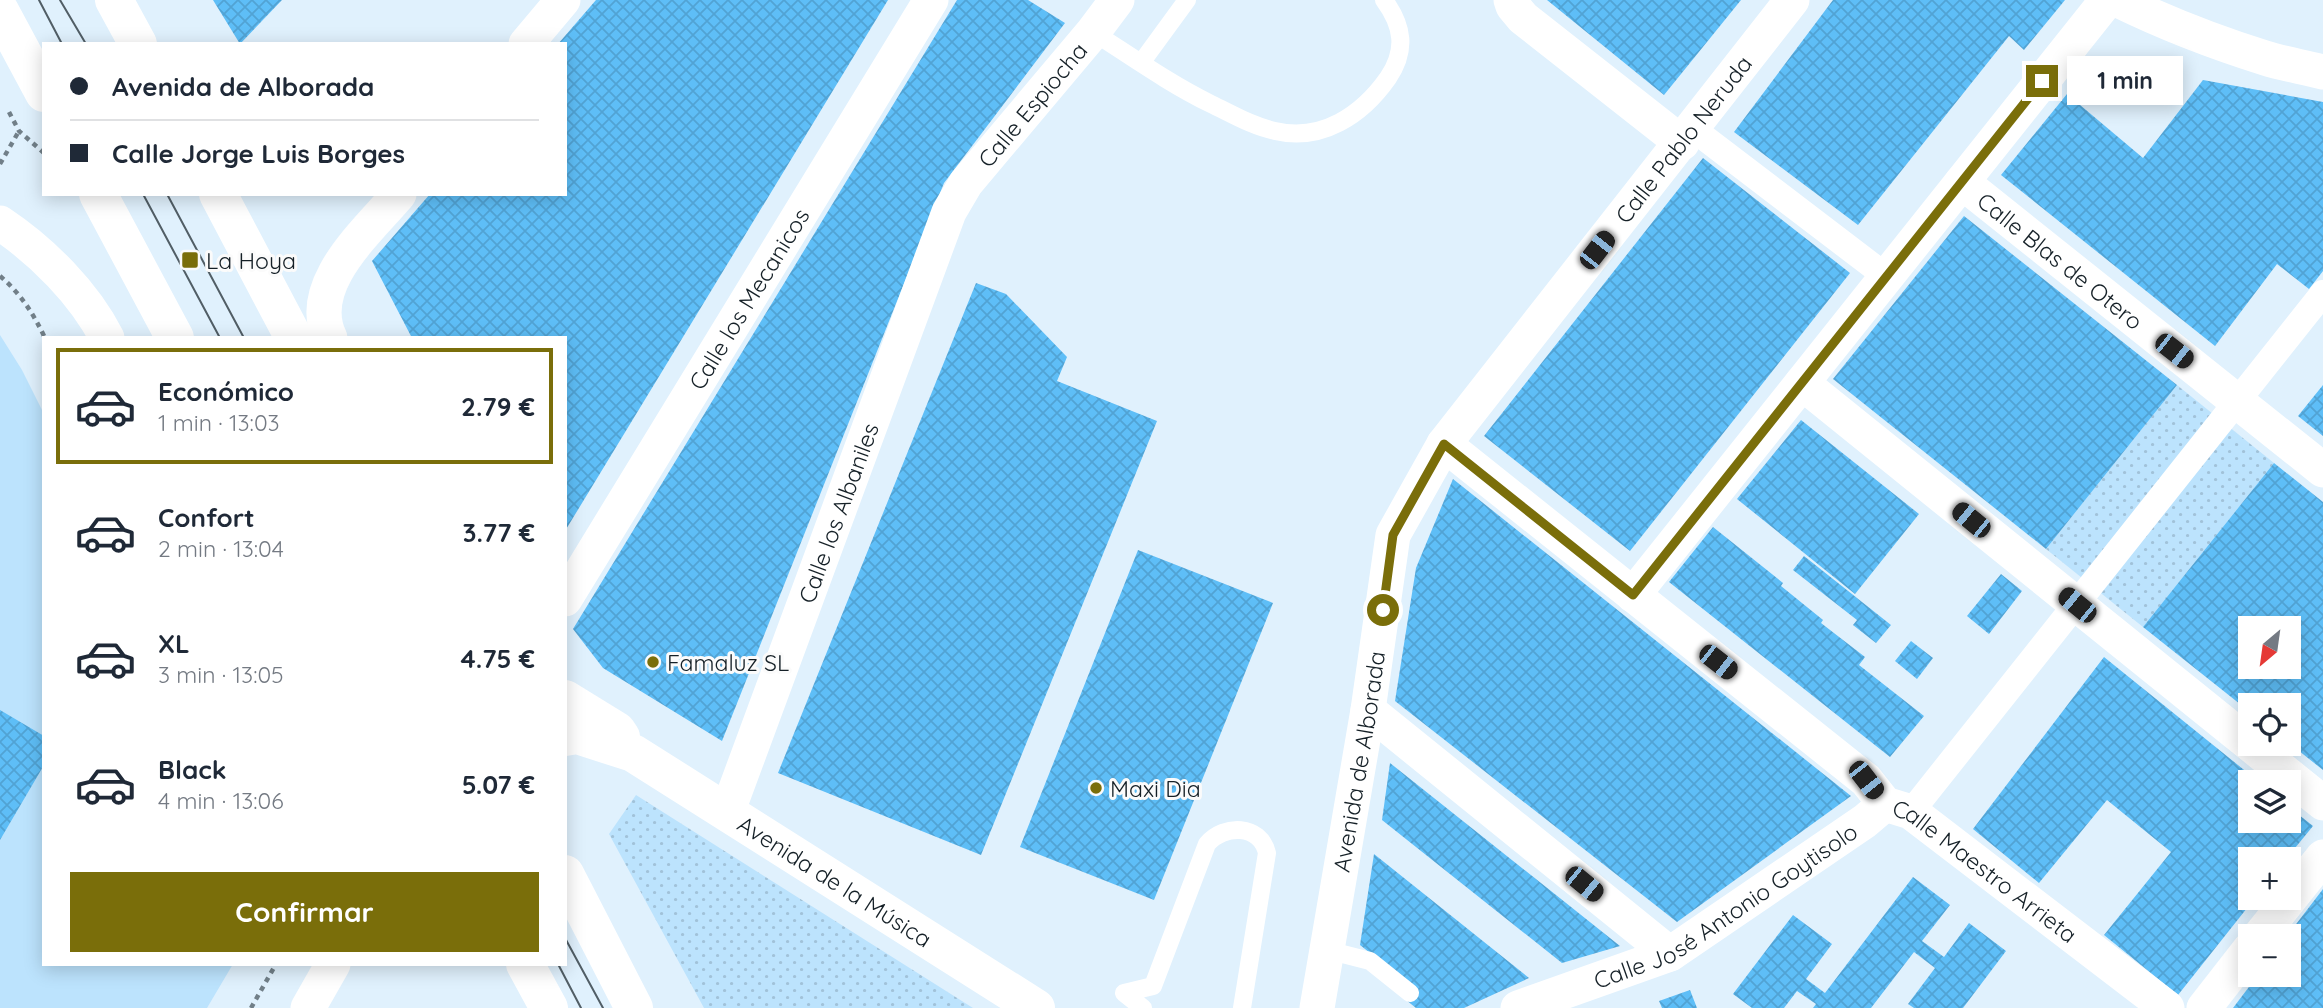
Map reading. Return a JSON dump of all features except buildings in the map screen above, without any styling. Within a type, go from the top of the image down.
[{"type":"main road","points":[[114,0],[137,42]]},
{"type":"main road","points":[[0,11],[42,89]]},
{"type":"main road","points":[[99,196],[174,336]]},
{"type":"main road","points":[[219,196],[293,336]]},
{"type":"main road","name":"Avenida de la Música","points":[[567,700],[617,731],[633,753]]},
{"type":"main road","name":"Avenida de la Música","points":[[567,737],[578,735],[633,753],[1036,1008]]},
{"type":"main road","points":[[567,878],[634,1008]]},
{"type":"main road","points":[[526,966],[549,1008]]},
{"type":"street","points":[[528,42],[563,0]]},
{"type":"street","name":"Calle los Mecanicos","points":[[567,597],[932,0]]},
{"type":"street","name":"Calle Espiocha","points":[[949,212],[965,183],[1117,0]]},
{"type":"street","points":[[1511,0],[1517,13],[1523,18],[1887,277]]},
{"type":"street","name":"Calle Pablo Neruda","points":[[1444,444],[1792,0]]},
{"type":"street","points":[[1633,595],[2107,0]]},
{"type":"street","points":[[2118,0],[2171,26],[2222,44],[2267,59],[2323,72]]},
{"type":"street","name":"Calle Blas de Otero","points":[[1962,182],[2323,470]]},
{"type":"street","points":[[330,336],[324,311],[326,291],[334,272],[397,196]]},
{"type":"street","name":"Calle los Albaniles","points":[[727,813],[949,212]]},
{"type":"street","points":[[0,223],[37,252],[78,295],[106,336]]},
{"type":"street","points":[[1898,808],[2077,605],[2323,293]]},
{"type":"street","points":[[1802,383],[2323,803]]},
{"type":"street","name":"Calle Maestro Arrieta","points":[[1444,444],[1898,808],[2167,1008]]},
{"type":"street","name":"Avenida de Alborada","points":[[1317,1008],[1368,710],[1393,535],[1444,444]]},
{"type":"street","points":[[1368,710],[1670,954]]},
{"type":"street","name":"Calle José Antonio Goytisolo","points":[[1518,1008],[1670,954],[1865,821],[1898,808]]},
{"type":"street","points":[[2270,924],[2323,858]]},
{"type":"street","points":[[2204,1008],[2238,964]]},
{"type":"street","points":[[308,1008],[332,966]]},
{"type":"lane","points":[[1141,63],[1187,0]]},
{"type":"lane","points":[[1093,32],[1186,91],[1245,121],[1277,132],[1310,133],[1333,127],[1354,116],[1379,91],[1391,73],[1401,40],[1400,27],[1384,0]]},
{"type":"lane","points":[[1121,1001],[1153,986],[1207,844],[1213,837],[1232,830],[1249,832],[1261,840],[1267,853],[1242,1008]]},
{"type":"lane","points":[[1327,950],[1370,961],[1410,993]]},
{"type":"lane","points":[[1121,1001],[1143,1008]]},
{"type":"path","points":[[6,106],[19,131],[42,151]]},
{"type":"path","points":[[0,164],[19,131]]},
{"type":"path","points":[[0,276],[16,289],[30,308],[44,336]]},
{"type":"path","points":[[251,1008],[275,966]]},
{"type":"shaded area","points":[[0,335],[42,410],[42,966],[232,966],[207,1008],[0,1008]]},
{"type":"shaded area","points":[[2177,385],[2274,463],[2143,627],[2046,549]]},
{"type":"shaded area","points":[[636,795],[973,1008],[704,1008],[609,834]]},
{"type":"tram line","points":[[39,0],[61,42]]},
{"type":"tram line","points":[[60,0],[85,42]]},
{"type":"tram line","points":[[144,196],[219,336]]},
{"type":"tram line","points":[[168,196],[243,336]]},
{"type":"tram line","points":[[567,942],[603,1008]]},
{"type":"tram line","points":[[559,966],[581,1008]]},
{"type":"place","name":"La Hoya","points":[[190,260]]},
{"type":"place","name":"Famaluz SL","points":[[653,662]]},
{"type":"place","name":"Maxi Dia","points":[[1096,788]]},
{"type":"route","points":[[1383,610],[1393,535],[1444,444],[1633,595],[2042,81]]}]
